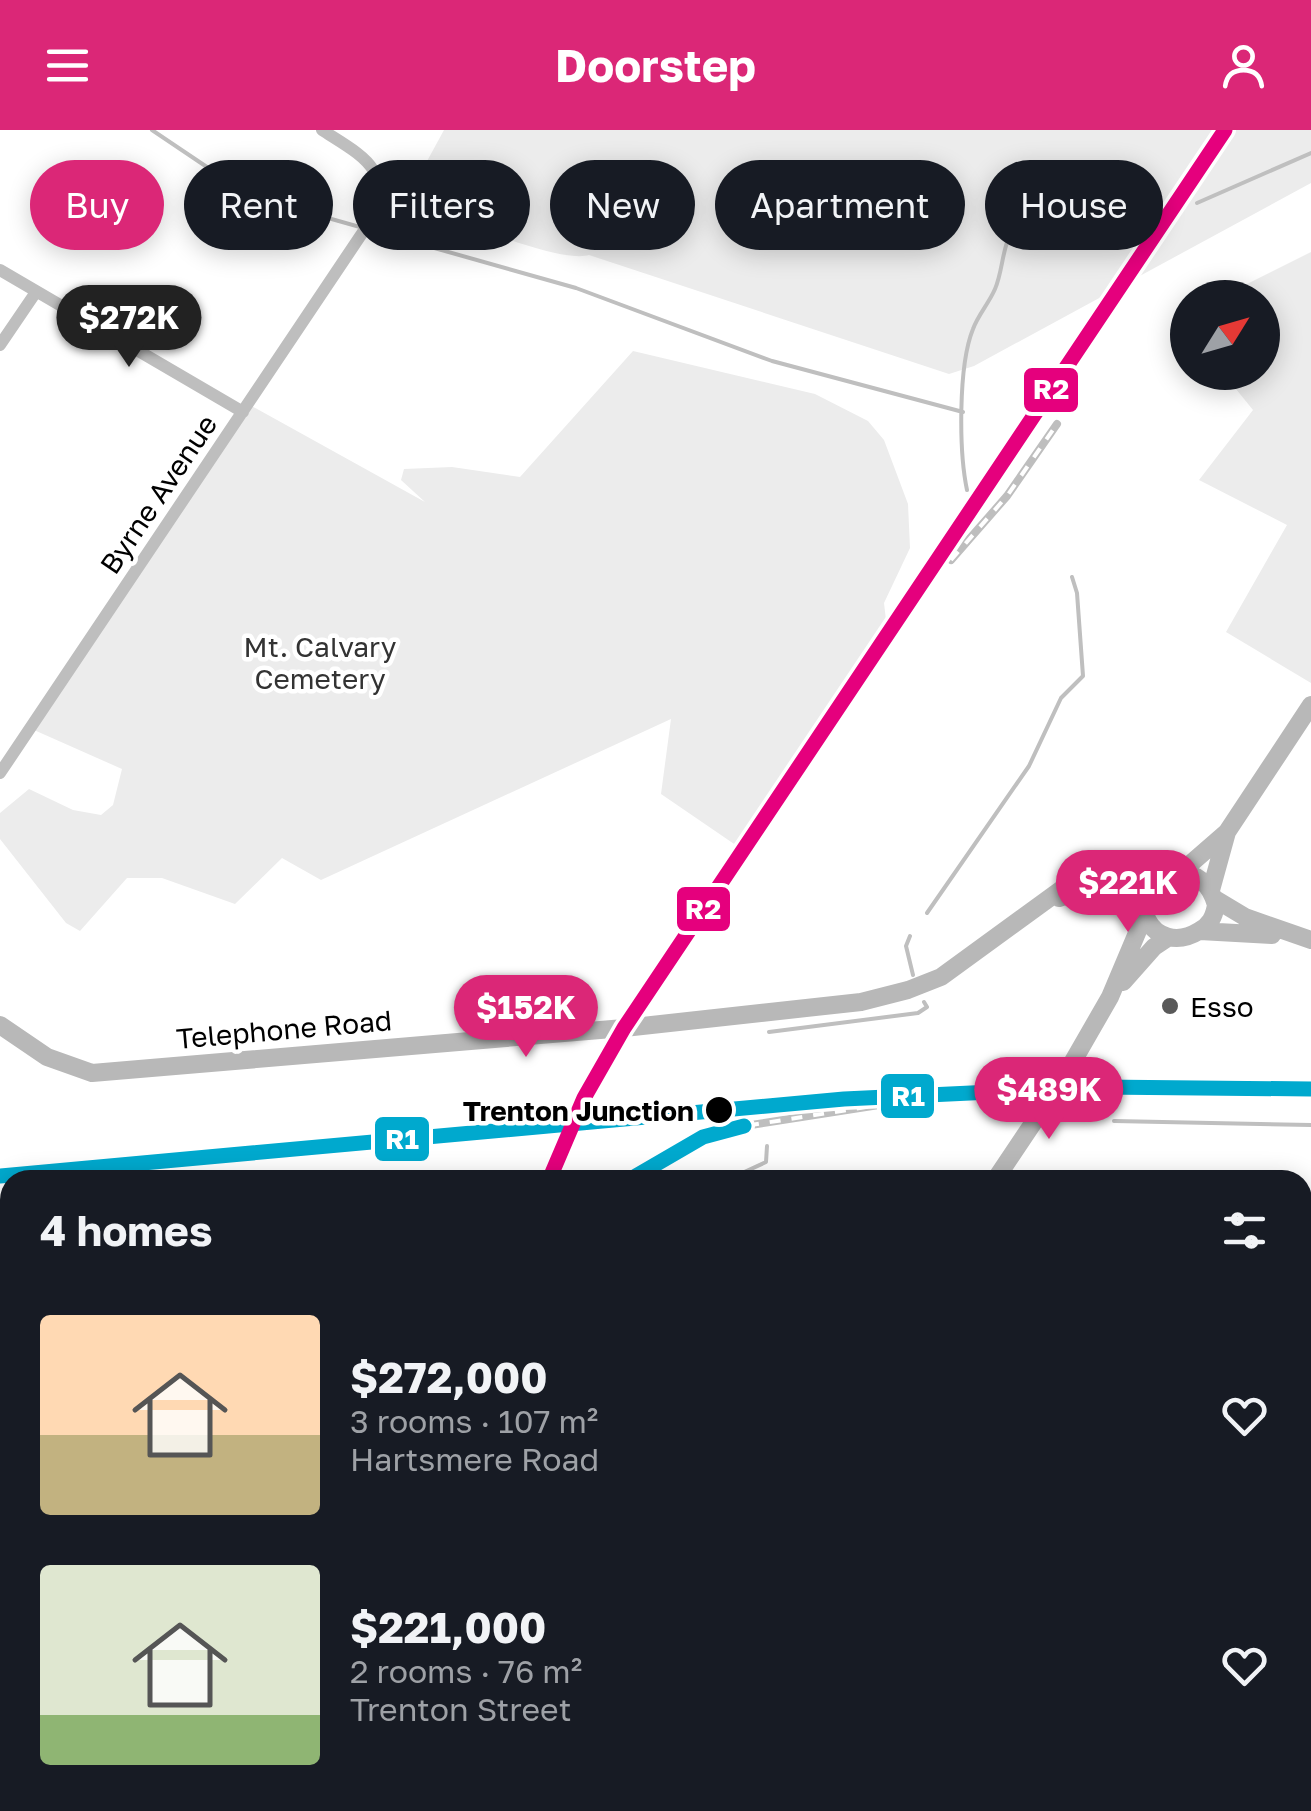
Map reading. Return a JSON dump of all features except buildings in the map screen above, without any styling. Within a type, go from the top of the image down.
[{"type":"street","name":"Byrne Avenue","points":[[0,774],[380,202],[376,172],[358,154],[322,130]]},
{"type":"street","points":[[0,270],[243,412]]},
{"type":"street","points":[[0,345],[36,292]]},
{"type":"street","points":[[1002,1170],[1110,997],[1145,911],[1148,891],[1227,832],[1311,705]]},
{"type":"street","points":[[1145,911],[1155,929],[1169,937],[1183,938],[1200,931],[1214,917],[1213,894],[1227,832]]},
{"type":"street","name":"Telephone Road","points":[[0,1026],[48,1056],[92,1073],[624,1028],[842,1004],[908,990],[941,978],[1035,907],[1087,874],[1173,874]]},
{"type":"street","points":[[1173,874],[1198,878],[1245,918],[1307,939]]},
{"type":"street","name":"Telephone Road","points":[[1035,907],[1077,891],[1104,886],[1119,890],[1145,911]]},
{"type":"street","points":[[1200,931],[1307,939]]},
{"type":"street","points":[[1110,997],[1150,951],[1169,937]]},
{"type":"green space","points":[[444,130],[1311,130],[1311,183],[974,366],[949,374],[589,255],[574,256],[530,247],[530,160],[428,160]]},
{"type":"green space","points":[[1311,252],[1311,683],[1226,632],[1287,525],[1199,480],[1253,410],[1237,390],[1280,390],[1280,280],[1255,280]]},
{"type":"green space","name":"Mt. Calvary Cemetery","points":[[633,351],[815,394],[868,421],[884,440],[908,504],[910,548],[884,603],[886,620],[740,848],[661,794],[671,719],[321,880],[282,858],[235,904],[162,878],[127,878],[80,931],[66,923],[0,839],[0,813],[29,789],[73,810],[101,815],[113,805],[122,769],[34,730],[248,404],[425,502],[401,480],[404,469],[452,467],[520,477]]},
{"type":"waterway","points":[[152,130],[250,196],[576,288],[772,361],[963,412]]},
{"type":"waterway","points":[[1197,203],[1311,153]]},
{"type":"waterway","points":[[967,490],[961,432],[965,364],[973,329],[995,289],[1005,250]]},
{"type":"waterway","points":[[927,913],[1029,766],[1061,698],[1083,676],[1077,593],[1072,577]]},
{"type":"waterway","points":[[910,936],[906,946],[913,975]]},
{"type":"waterway","points":[[769,1032],[918,1013],[927,1007],[924,1002]]},
{"type":"waterway","points":[[1114,1121],[1311,1125]]},
{"type":"waterway","points":[[749,1170],[766,1162],[767,1146]]},
{"type":"railway","points":[[553,1170],[584,1098],[624,1028],[1225,130]]},
{"type":"railway","points":[[951,560],[1007,496],[1057,424]]},
{"type":"railway","points":[[645,1170],[677,1150],[732,1128],[969,1091]]},
{"type":"transit line","name":"R2","points":[[553,1170],[584,1098],[624,1028],[1225,130]]},
{"type":"transit line","name":"R1","points":[[66,1170],[844,1099],[1100,1087],[1311,1089]]},
{"type":"transit line","name":"R1","points":[[646,1170],[703,1137],[744,1126]]},
{"type":"place","name":"Esso","points":[[1170,1006]]},
{"type":"place","name":"Trenton Junction","points":[[719,1110]]}]
